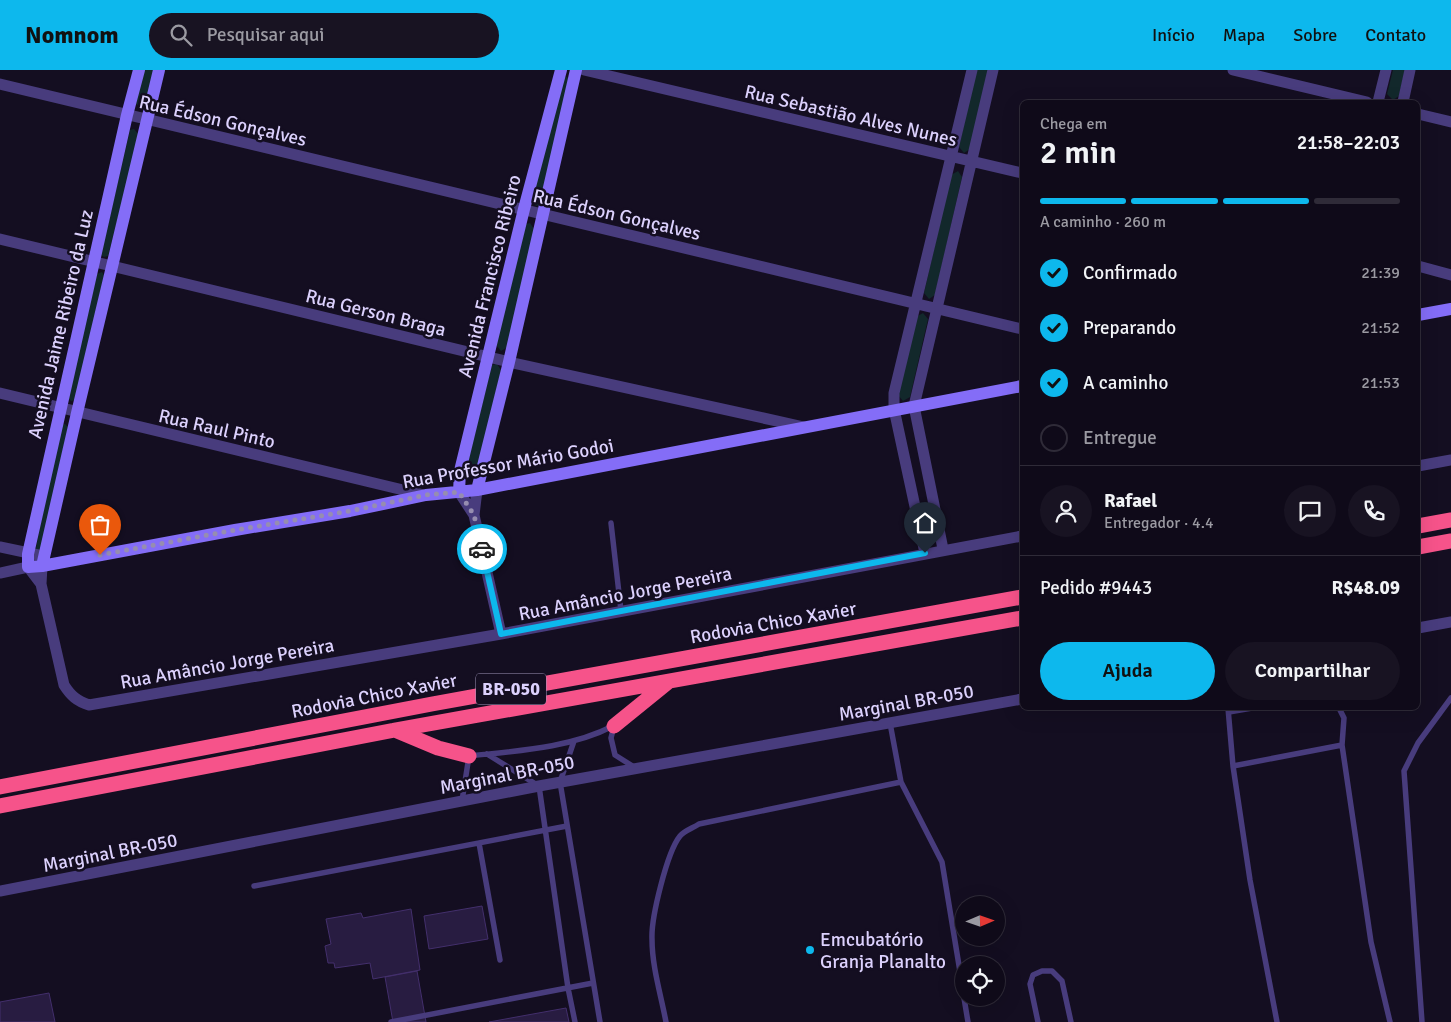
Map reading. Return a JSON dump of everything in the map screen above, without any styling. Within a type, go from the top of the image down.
[{"type":"highway","points":[[1420,526],[1451,520]]},
{"type":"highway","points":[[1420,547],[1451,540]]},
{"type":"highway","name":"Rodovia Chico Xavier","points":[[0,787],[432,704],[1020,597]]},
{"type":"highway","name":"Rodovia Chico Xavier","points":[[0,806],[395,730],[1020,618]]},
{"type":"highway","points":[[614,726],[668,682]]},
{"type":"highway","points":[[395,730],[438,748],[469,756]]},
{"type":"street","name":"Avenida Jaime Ribeiro da Luz","points":[[41,584],[28,567],[28,554],[127,115],[139,70]]},
{"type":"street","name":"Avenida Jaime Ribeiro da Luz","points":[[64,685],[41,584],[43,561],[76,413],[159,70]]},
{"type":"street","name":"Avenida Francisco Ribeiro","points":[[459,492],[460,471],[524,209],[561,70]]},
{"type":"street","name":"Avenida Francisco Ribeiro","points":[[477,490],[509,362],[576,70]]},
{"type":"street","name":"Rua Sebastião Alves Nunes","points":[[584,70],[1020,173]]},
{"type":"street","points":[[925,553],[894,409],[894,393],[972,70]]},
{"type":"street","points":[[943,550],[914,406],[993,70]]},
{"type":"street","points":[[1233,70],[1359,100]]},
{"type":"street","points":[[1378,100],[1386,70]]},
{"type":"street","points":[[1403,100],[1410,70]]},
{"type":"street","name":"Rua Édson Gonçalves","points":[[0,84],[1020,328]]},
{"type":"street","points":[[1420,114],[1451,122]]},
{"type":"street","name":"Rua Gerson Braga","points":[[0,239],[509,362],[804,427]]},
{"type":"street","points":[[1420,267],[1451,275]]},
{"type":"street","points":[[1420,315],[1451,309]]},
{"type":"street","name":"Rua Professor Mário Godoi","points":[[0,573],[28,567],[43,561],[350,511],[426,495],[477,490],[1020,386]]},
{"type":"street","name":"Rua Raul Pinto","points":[[0,393],[76,413],[426,495]]},
{"type":"street","points":[[1420,466],[1451,460]]},
{"type":"street","points":[[477,490],[474,515],[501,634]]},
{"type":"street","points":[[459,492],[474,515]]},
{"type":"street","name":"Rua Amâncio Jorge Pereira","points":[[64,685],[70,694],[79,701],[89,704],[501,634],[1020,536]]},
{"type":"street","points":[[0,547],[28,554],[43,561]]},
{"type":"street","points":[[1420,628],[1451,622]]},
{"type":"street","name":"Marginal BR-050","points":[[0,891],[462,800],[1020,699]]},
{"type":"lane","points":[[611,523],[621,611]]},
{"type":"lane","points":[[1422,1022],[1404,771],[1418,743],[1451,698]]},
{"type":"lane","points":[[1228,710],[1233,766],[1250,880],[1277,1022]]},
{"type":"lane","points":[[1340,710],[1344,718],[1342,745],[1371,942],[1390,1022]]},
{"type":"lane","points":[[890,723],[902,782],[942,862],[957,956]]},
{"type":"lane","points":[[462,800],[469,756],[574,741],[594,736],[614,726]]},
{"type":"lane","points":[[614,726],[611,738],[615,755],[620,760],[637,768]]},
{"type":"lane","points":[[574,741],[560,782],[600,1022]]},
{"type":"lane","points":[[1233,766],[1342,745]]},
{"type":"lane","points":[[487,754],[539,786],[568,988],[575,1022]]},
{"type":"lane","points":[[666,1022],[653,957],[652,937],[655,913],[670,854],[680,836],[699,824],[902,782]]},
{"type":"lane","points":[[254,886],[567,826]]},
{"type":"lane","points":[[479,843],[500,960]]},
{"type":"lane","points":[[1038,1022],[1030,984],[1033,975],[1042,971],[1052,971],[1062,981],[1071,1022]]},
{"type":"lane","points":[[391,1022],[593,983]]},
{"type":"lane","points":[[965,1006],[968,1022]]},
{"type":"green space","points":[[143,70],[154,70],[146,103],[140,107],[136,104]]},
{"type":"green space","points":[[976,70],[988,70],[970,149],[964,153],[959,147]]},
{"type":"green space","points":[[1393,70],[1405,70],[1399,96],[1393,100],[1387,94]]},
{"type":"green space","points":[[567,77],[569,80],[541,204],[536,206],[532,199],[562,78]]},
{"type":"green space","points":[[134,129],[139,135],[108,256],[104,257],[101,255],[130,130]]},
{"type":"green space","points":[[958,171],[962,177],[935,295],[929,299],[924,293],[951,175]]},
{"type":"green space","points":[[530,223],[534,229],[508,347],[501,351],[496,345],[526,224]]},
{"type":"green space","points":[[102,272],[104,275],[75,400],[71,401],[68,398],[97,274]]},
{"type":"green space","points":[[923,313],[928,319],[910,397],[903,401],[898,395],[916,317]]},
{"type":"green space","points":[[497,364],[501,370],[476,474],[469,479],[465,473],[492,365]]},
{"type":"green space","points":[[65,424],[68,427],[41,548],[35,553],[60,425]]},
{"type":"building","points":[[482,906],[488,939],[429,949],[424,916]]},
{"type":"building","points":[[411,909],[420,970],[373,979],[370,963],[335,968],[334,963],[328,963],[325,946],[331,944],[326,919],[361,913],[363,918]]},
{"type":"building","points":[[417,971],[426,1022],[393,1022],[385,977]]},
{"type":"building","points":[[49,993],[55,1022],[0,1022],[0,1002]]},
{"type":"building","points":[[566,1008],[569,1022],[489,1022]]},
{"type":"way so far","points":[[100,555],[350,511],[426,495],[459,492],[474,515],[482,549]]},
{"type":"place","name":"Emcubatório Granja Planalto","points":[[810,950]]},
{"type":"route","points":[[482,549],[501,634],[925,553]]}]
